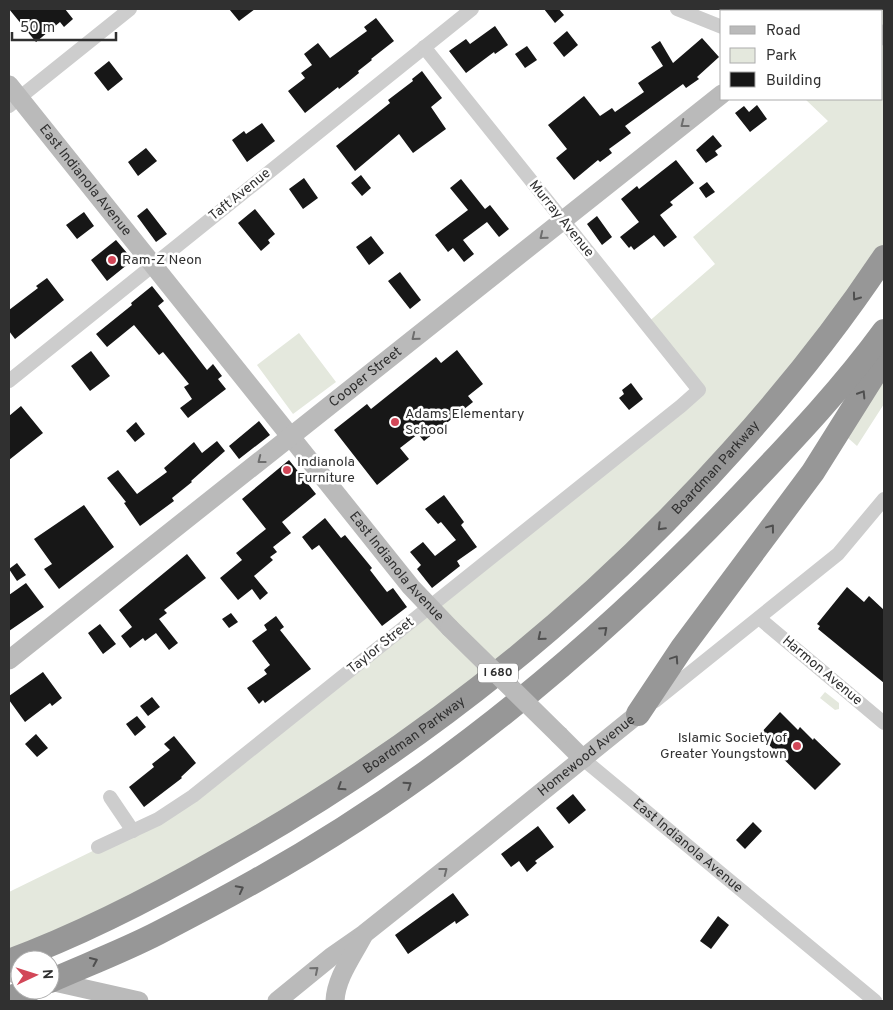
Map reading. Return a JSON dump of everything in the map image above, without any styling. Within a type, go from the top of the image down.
[{"type":"highway","name":"Boardman Parkway","points":[[9,961],[138,904],[276,828],[378,763],[444,716],[528,648],[614,572],[710,475],[758,422],[801,370],[884,257]]},
{"type":"highway","name":"I 680","points":[[60,977],[157,934],[259,879],[352,823],[492,724],[586,646],[638,599],[693,545],[837,390],[884,331]]},
{"type":"highway","points":[[638,714],[682,648],[813,472],[884,359]]},
{"type":"street","points":[[12,96],[130,9]]},
{"type":"street","name":"Taft Avenue","points":[[9,381],[472,9]]},
{"type":"street","points":[[677,9],[720,26]]},
{"type":"street","name":"Murray Avenue","points":[[424,47],[699,390]]},
{"type":"street","name":"East Indianola Avenue","points":[[12,96],[153,265],[429,607],[583,759],[875,1001]]},
{"type":"street","name":"Cooper Street","points":[[9,660],[720,96]]},
{"type":"street","name":"Taylor Street","points":[[98,847],[158,819],[193,796],[699,390]]},
{"type":"street","name":"Homewood Avenue","points":[[277,1001],[331,957],[364,934],[838,554],[884,499]]},
{"type":"street","name":"Harmon Avenue","points":[[759,618],[884,723]]},
{"type":"street","points":[[110,797],[133,831]]},
{"type":"street","points":[[335,1001],[340,979],[364,934]]},
{"type":"street","points":[[60,983],[139,1001]]},
{"type":"green space","points":[[797,9],[884,9],[884,257],[710,475],[378,763],[30,950],[10,950],[9,961],[9,892],[158,819],[699,390],[646,324],[715,264],[693,237],[828,121],[806,100],[883,100],[883,10]]},
{"type":"green space","points":[[299,333],[336,382],[293,414],[257,365]]},
{"type":"green space","points":[[884,359],[884,404],[857,446],[839,430]]},
{"type":"green space","points":[[825,692],[839,703],[839,709],[835,710],[820,698]]},
{"type":"building","points":[[9,9],[65,9],[73,19],[64,27],[60,22],[36,42]]},
{"type":"building","points":[[229,9],[255,9],[239,21]]},
{"type":"building","points":[[544,9],[559,9],[564,15],[555,23]]},
{"type":"building","points":[[376,18],[394,41],[371,59],[348,82],[339,89],[338,87],[305,113],[288,91],[305,78],[301,73],[312,65],[304,54],[318,43],[330,58],[367,31],[364,27]]},
{"type":"building","points":[[495,26],[508,45],[495,54],[494,52],[466,73],[449,51],[466,39],[470,44]]},
{"type":"building","points":[[567,31],[578,45],[564,57],[553,43]]},
{"type":"building","points":[[702,38],[719,57],[697,77],[699,79],[686,88],[683,84],[625,126],[631,133],[609,149],[612,153],[600,162],[598,160],[574,180],[556,158],[567,149],[548,125],[584,96],[600,116],[612,108],[615,112],[644,92],[638,83],[663,66],[651,47],[660,41],[673,63]]},
{"type":"building","points":[[527,46],[537,60],[525,68],[515,54]]},
{"type":"building","points":[[109,61],[123,79],[108,91],[94,73]]},
{"type":"building","points":[[422,71],[442,98],[431,107],[446,129],[413,153],[399,134],[355,171],[336,146],[390,103],[388,100],[413,81],[412,79]]},
{"type":"building","points":[[757,105],[767,119],[750,132],[735,113],[744,106],[749,112]]},
{"type":"building","points":[[262,123],[275,141],[247,162],[232,140],[244,131],[246,134]]},
{"type":"building","points":[[713,135],[722,146],[715,151],[718,155],[706,163],[696,150]]},
{"type":"building","points":[[146,148],[157,161],[138,176],[128,162]]},
{"type":"building","points":[[676,160],[694,183],[670,202],[673,205],[660,215],[677,237],[664,247],[654,235],[634,250],[631,246],[629,248],[620,237],[639,222],[621,199],[637,186],[639,189]]},
{"type":"building","points":[[361,175],[371,188],[362,196],[351,183]]},
{"type":"building","points":[[304,178],[318,198],[303,209],[289,189]]},
{"type":"building","points":[[461,179],[485,209],[490,205],[509,229],[499,237],[487,222],[463,240],[474,254],[464,262],[453,248],[448,252],[435,235],[468,210],[450,188]]},
{"type":"building","points":[[707,182],[715,192],[706,198],[699,188]]},
{"type":"building","points":[[147,208],[167,234],[156,242],[137,216]]},
{"type":"building","points":[[255,209],[275,234],[268,240],[270,243],[261,251],[238,223]]},
{"type":"building","points":[[84,212],[94,226],[77,239],[66,225]]},
{"type":"building","points":[[597,216],[612,237],[602,245],[587,224]]},
{"type":"building","points":[[371,236],[384,253],[369,265],[356,247]]},
{"type":"building","name":"Ram-Z Neon","points":[[116,240],[133,260],[107,281],[91,260]]},
{"type":"building","points":[[400,272],[421,300],[410,309],[388,281]]},
{"type":"building","points":[[47,278],[64,300],[15,339],[9,331],[9,310],[38,288],[36,286]]},
{"type":"building","points":[[152,286],[164,301],[158,306],[207,370],[213,364],[222,376],[218,379],[226,389],[188,418],[180,408],[192,399],[184,387],[189,384],[163,352],[159,355],[134,325],[107,347],[96,334]]},
{"type":"building","name":"Adams Elementary School","points":[[457,350],[483,384],[468,396],[473,402],[424,441],[418,434],[400,448],[409,459],[377,485],[334,430],[367,404],[371,409],[436,357],[441,363]]},
{"type":"building","points":[[91,351],[110,376],[90,391],[71,366]]},
{"type":"building","points":[[631,383],[643,399],[629,410],[619,398],[624,394],[622,390]]},
{"type":"building","points":[[21,406],[43,433],[9,460],[9,416]]},
{"type":"building","points":[[259,421],[270,435],[239,459],[229,446]]},
{"type":"building","points":[[136,422],[145,434],[135,442],[126,431]]},
{"type":"building","points":[[217,441],[225,451],[172,498],[174,501],[140,526],[124,503],[126,502],[107,478],[118,470],[137,494],[167,472],[164,468],[194,442],[202,453]]},
{"type":"building","points":[[289,460],[316,494],[282,522],[291,533],[273,547],[277,552],[270,557],[273,560],[254,576],[268,593],[260,600],[252,589],[238,600],[220,578],[242,560],[236,553],[266,529],[242,499]]},
{"type":"building","points":[[444,495],[464,522],[461,525],[477,547],[457,561],[460,566],[432,588],[417,569],[421,565],[410,552],[423,542],[435,556],[456,540],[441,522],[438,524],[425,509]]},
{"type":"building","points":[[84,505],[114,547],[59,589],[44,569],[52,564],[34,539]]},
{"type":"building","points":[[325,518],[341,538],[345,535],[372,568],[370,570],[387,592],[393,588],[407,607],[382,626],[319,545],[312,550],[302,537]]},
{"type":"building","points":[[187,554],[206,578],[164,610],[167,613],[159,619],[178,643],[169,650],[156,633],[145,641],[143,638],[130,648],[121,636],[132,627],[119,610]]},
{"type":"building","points":[[17,563],[26,575],[17,581],[9,569]]},
{"type":"building","points":[[26,583],[44,607],[9,631],[9,595]]},
{"type":"building","points":[[847,587],[864,602],[869,596],[884,610],[884,683],[818,629],[820,626],[817,624]]},
{"type":"building","points":[[231,613],[238,622],[229,628],[222,619]]},
{"type":"building","points":[[276,616],[284,627],[280,630],[311,669],[265,703],[263,700],[259,704],[247,688],[267,674],[264,670],[270,665],[252,641],[267,630],[264,625]]},
{"type":"building","points":[[100,624],[116,644],[103,654],[88,633]]},
{"type":"building","points":[[43,672],[62,698],[52,706],[50,703],[25,722],[9,700],[9,696]]},
{"type":"building","points":[[152,697],[160,707],[148,716],[140,706]]},
{"type":"building","name":"Islamic Society of Greater Youngstown","points":[[780,712],[798,730],[800,727],[813,740],[814,738],[841,764],[815,790],[759,735]]},
{"type":"building","points":[[137,716],[146,727],[135,736],[126,724]]},
{"type":"building","points":[[36,734],[48,748],[37,757],[25,744]]},
{"type":"building","points":[[174,736],[196,763],[182,778],[144,807],[129,787],[154,767],[152,764],[170,750],[164,744]]},
{"type":"building","points":[[573,794],[586,810],[569,824],[556,808]]},
{"type":"building","points":[[753,822],[762,831],[745,849],[736,840]]},
{"type":"building","points":[[538,826],[554,847],[535,861],[537,863],[527,872],[519,861],[511,867],[501,854]]},
{"type":"building","points":[[453,893],[469,915],[456,924],[455,921],[408,954],[395,935]]},
{"type":"building","points":[[718,916],[729,925],[711,949],[700,941]]},
{"type":"place","name":"Ram-Z Neon","points":[[112,260]]},
{"type":"place","name":"Adams Elementary School","points":[[395,422]]},
{"type":"place","name":"Indianola Furniture","points":[[287,470]]},
{"type":"place","name":"Islamic Society of Greater Youngstown","points":[[797,746]]}]
